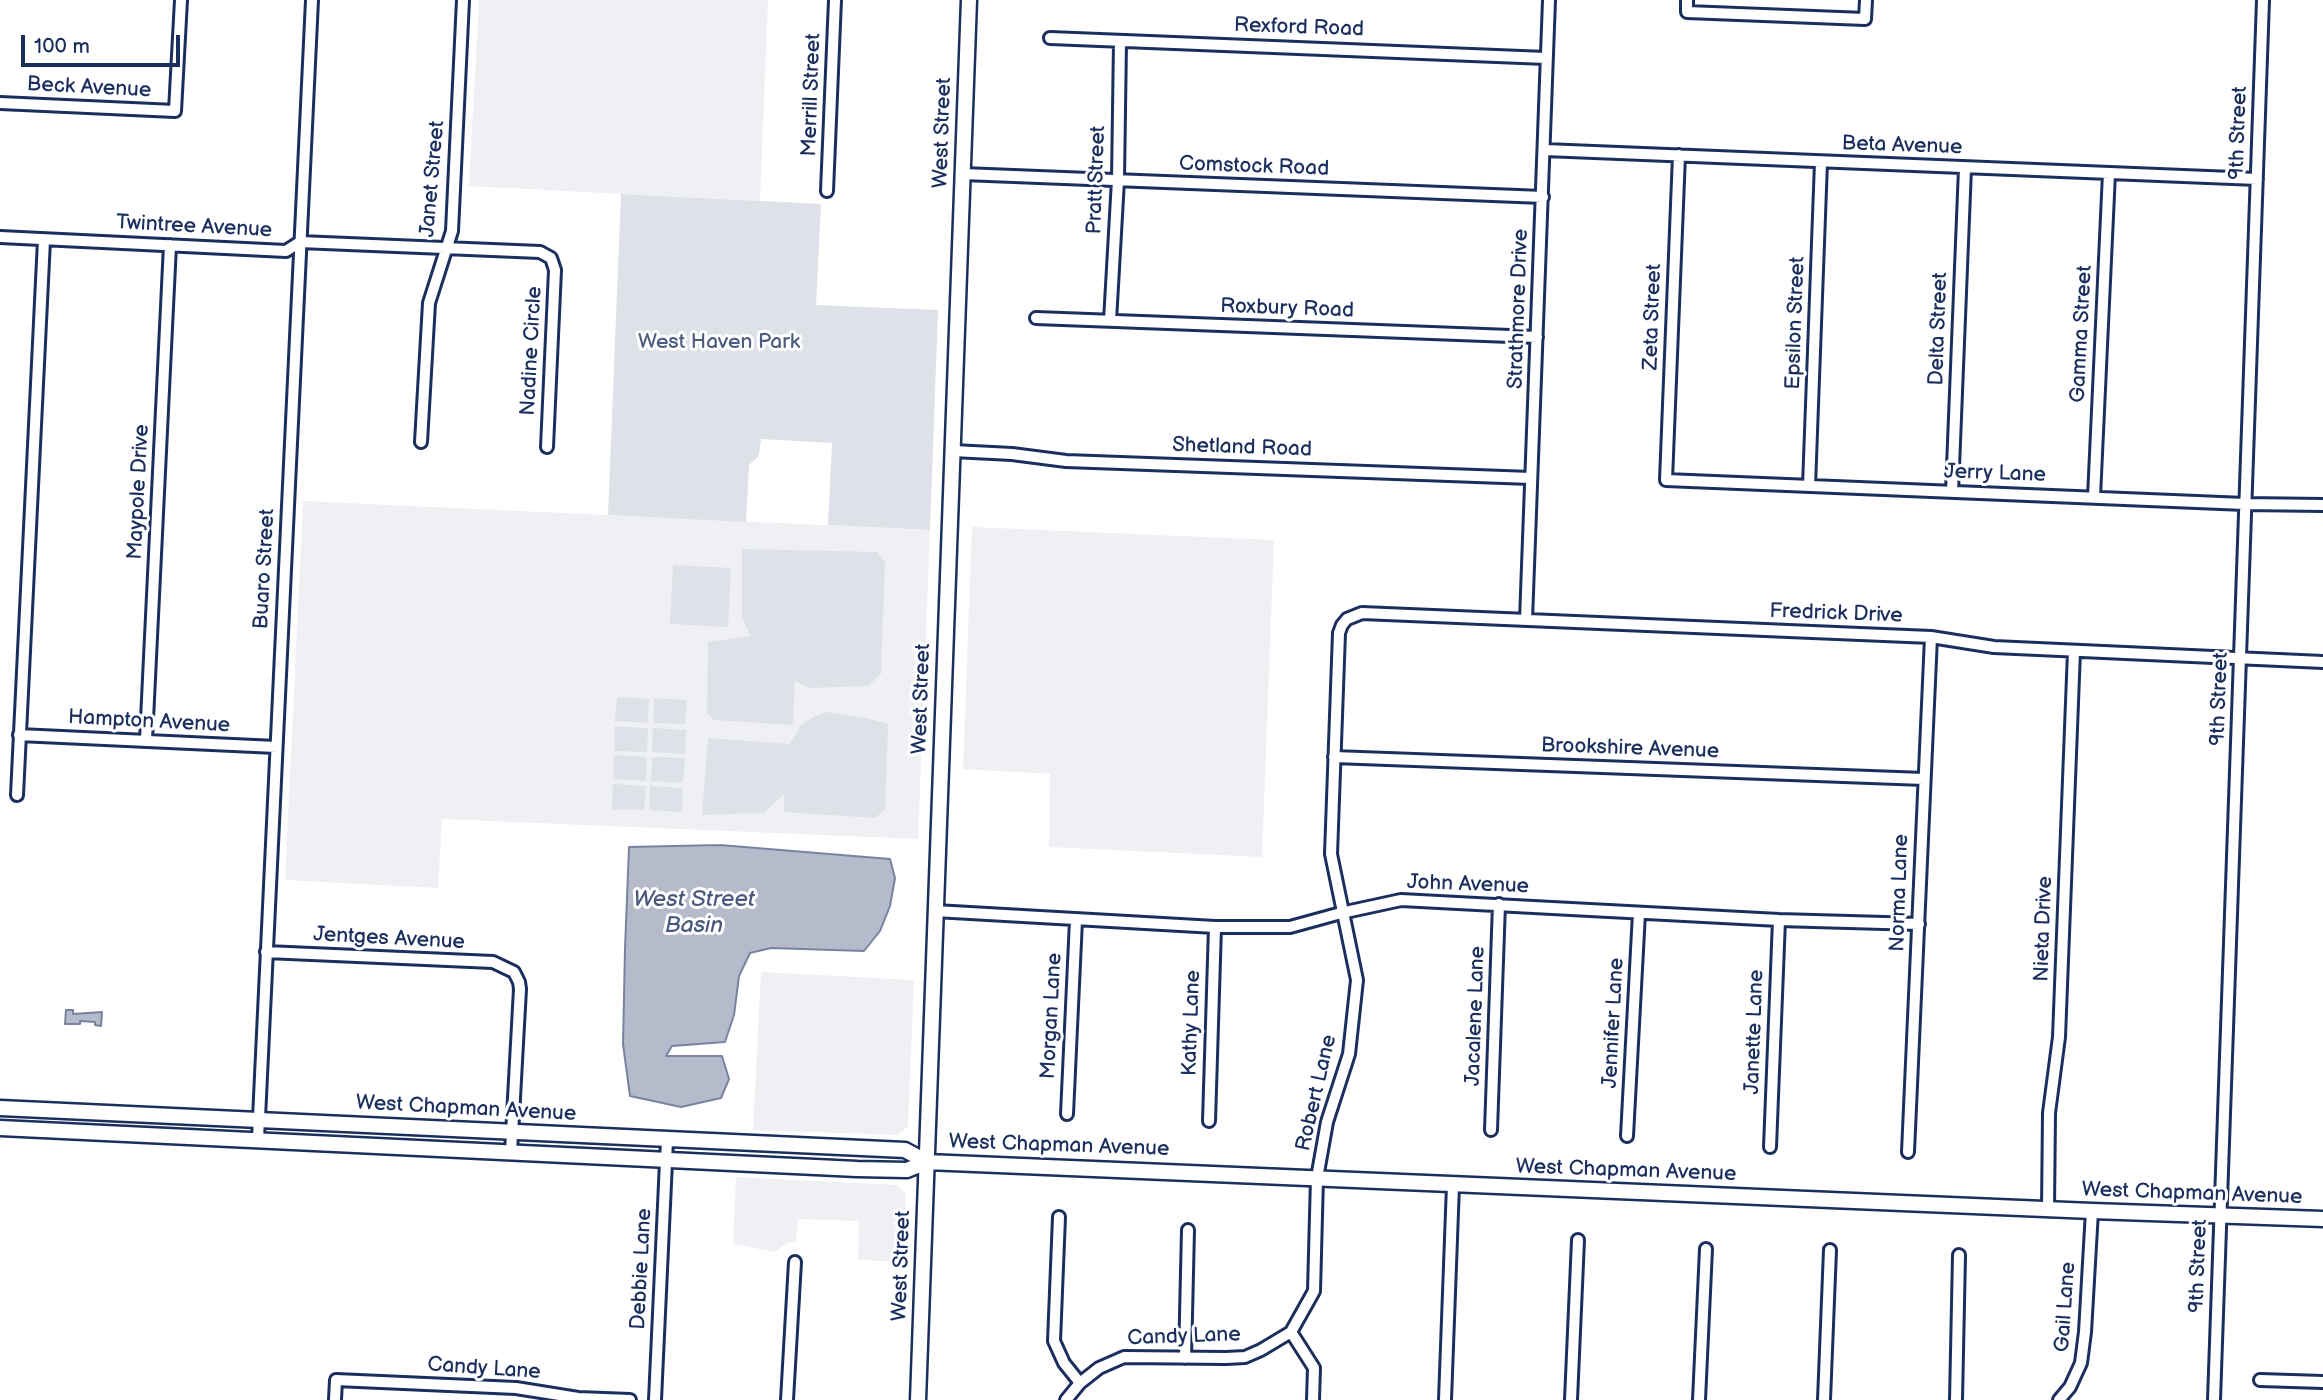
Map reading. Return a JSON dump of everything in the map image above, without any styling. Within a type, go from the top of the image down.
[{"type":"main road","name":"West Street","points":[[918,1400],[969,0]]},
{"type":"main road","name":"West Chapman Avenue","points":[[0,1108],[905,1150],[927,1162]]},
{"type":"main road","name":"West Chapman Avenue","points":[[0,1128],[904,1170],[927,1162],[2091,1212],[2323,1219]]},
{"type":"street","name":"Beck Avenue","points":[[0,103],[175,111],[181,0]]},
{"type":"street","name":"Buaro Street","points":[[258,1139],[312,0]]},
{"type":"street","name":"Janet Street","points":[[421,442],[429,303],[452,231],[463,0]]},
{"type":"street","name":"Merrill Street","points":[[827,191],[835,0]]},
{"type":"street","name":"Strathmore Drive","points":[[1526,620],[1549,0]]},
{"type":"street","points":[[1687,6],[1865,19],[1866,0]]},
{"type":"street","name":"9th Street","points":[[2214,1400],[2263,0]]},
{"type":"street","name":"Rexford Road","points":[[1050,38],[1546,58]]},
{"type":"street","name":"Pratt Street","points":[[1110,321],[1118,180],[1121,40]]},
{"type":"street","name":"Beta Avenue","points":[[1545,150],[2257,179]]},
{"type":"street","name":"Zeta Street","points":[[1666,480],[1679,155]]},
{"type":"street","name":"Epsilon Street","points":[[1809,486],[1821,162]]},
{"type":"street","name":"Delta Street","points":[[1952,492],[1965,168]]},
{"type":"street","name":"Gamma Street","points":[[2094,498],[2109,173]]},
{"type":"street","name":"Comstock Road","points":[[963,174],[1543,197]]},
{"type":"street","name":"Twintree Avenue","points":[[0,237],[286,251],[300,242],[540,252],[551,258]]},
{"type":"street","points":[[17,795],[44,240]]},
{"type":"street","name":"Maypole Drive","points":[[146,740],[170,246]]},
{"type":"street","name":"Nadine Circle","points":[[547,447],[555,270],[551,258]]},
{"type":"street","name":"Roxbury Road","points":[[1036,318],[1537,337]]},
{"type":"street","name":"Shetland Road","points":[[953,451],[1012,454],[1066,461],[1531,478]]},
{"type":"street","name":"Jerry Lane","points":[[1666,480],[2323,505]]},
{"type":"street","name":"Fredrick Drive","points":[[1347,620],[1362,613],[1931,637],[1994,647],[2323,662]]},
{"type":"street","name":"Robert Lane","points":[[1291,1332],[1314,1291],[1317,1178],[1327,1122],[1349,1054],[1357,980],[1341,913],[1331,854],[1339,633],[1347,620]]},
{"type":"street","name":"Norma Lane","points":[[1908,1152],[1931,637]]},
{"type":"street","name":"Nieta Drive","points":[[2048,1209],[2049,1113],[2059,1037],[2074,651]]},
{"type":"street","name":"Hampton Avenue","points":[[19,735],[276,747]]},
{"type":"street","name":"Brookshire Avenue","points":[[1334,757],[1924,779]]},
{"type":"street","name":"John Avenue","points":[[935,911],[1215,927],[1290,927],[1401,900],[1779,920],[1919,924]]},
{"type":"street","name":"Jacalene Lane","points":[[1491,1130],[1499,904]]},
{"type":"street","name":"Jennifer Lane","points":[[1627,1136],[1639,913]]},
{"type":"street","name":"Morgan Lane","points":[[1067,1114],[1076,920]]},
{"type":"street","name":"Janette Lane","points":[[1770,1147],[1779,920]]},
{"type":"street","name":"Kathy Lane","points":[[1209,1121],[1215,927]]},
{"type":"street","name":"Jentges Avenue","points":[[267,952],[493,962],[508,968],[516,974],[520,989],[512,1132]]},
{"type":"street","points":[[511,1152],[512,1132]]},
{"type":"street","name":"Debbie Lane","points":[[655,1400],[667,1140]]},
{"type":"street","points":[[1445,1400],[1453,1185]]},
{"type":"street","name":"Gail Lane","points":[[2059,1400],[2070,1387],[2081,1363],[2091,1212]]},
{"type":"street","points":[[1059,1217],[1054,1342],[1064,1363],[1080,1383],[1066,1400]]},
{"type":"street","points":[[1185,1358],[1188,1230]]},
{"type":"street","points":[[1571,1400],[1578,1240]]},
{"type":"street","points":[[1699,1400],[1706,1249]]},
{"type":"street","points":[[1825,1400],[1830,1250]]},
{"type":"street","points":[[1956,1400],[1959,1255]]},
{"type":"street","points":[[787,1400],[795,1262]]},
{"type":"street","points":[[1291,1332],[1314,1368],[1313,1400]]},
{"type":"street","name":"Candy Lane","points":[[1080,1383],[1099,1368],[1124,1357],[1245,1357],[1291,1332]]},
{"type":"street","name":"Candy Lane","points":[[335,1400],[336,1380],[516,1388],[578,1398],[630,1400]]},
{"type":"street","points":[[2260,1380],[2323,1382]]},
{"type":"shaded area","points":[[479,0],[768,0],[760,201],[469,186]]},
{"type":"shaded area","points":[[303,501],[930,530],[918,839],[442,819],[438,888],[285,880]]},
{"type":"shaded area","points":[[972,527],[1274,540],[1262,857],[1049,847],[1050,774],[963,769]]},
{"type":"shaded area","points":[[761,972],[914,980],[908,1126],[898,1135],[753,1130]]},
{"type":"shaded area","points":[[736,1177],[897,1185],[906,1194],[904,1262],[858,1260],[859,1221],[798,1219],[796,1241],[785,1244],[775,1252],[733,1244]]},
{"type":"green space","name":"West Haven Park","points":[[621,194],[821,204],[816,305],[938,310],[930,530],[828,525],[832,443],[761,439],[759,456],[749,465],[746,522],[608,515]]},
{"type":"green space","points":[[742,549],[877,552],[885,562],[881,674],[868,686],[809,688],[795,681],[793,725],[713,720],[707,713],[708,642],[750,636],[742,616]]},
{"type":"green space","points":[[673,565],[731,568],[728,627],[670,624]]},
{"type":"green space","points":[[617,697],[649,699],[648,723],[615,721]]},
{"type":"green space","points":[[654,698],[687,700],[685,724],[653,723]]},
{"type":"green space","points":[[827,712],[888,724],[885,810],[875,818],[784,812],[784,794],[764,813],[702,815],[708,738],[790,744],[801,725]]},
{"type":"green space","points":[[615,726],[648,728],[647,752],[614,751]]},
{"type":"green space","points":[[653,728],[686,730],[685,754],[652,752]]},
{"type":"green space","points":[[614,755],[647,757],[646,781],[613,779]]},
{"type":"green space","points":[[652,757],[685,758],[683,783],[651,781]]},
{"type":"green space","points":[[613,784],[646,786],[644,810],[612,809]]},
{"type":"green space","points":[[650,786],[683,788],[682,812],[649,810]]},
{"type":"water","name":"West Street Basin","points":[[720,845],[890,859],[895,878],[890,906],[880,931],[864,951],[771,948],[750,953],[739,976],[734,1015],[725,1042],[672,1046],[666,1056],[722,1056],[729,1079],[721,1098],[681,1107],[630,1096],[623,1044],[629,847]]},
{"type":"water","points":[[66,1010],[73,1010],[73,1014],[102,1012],[101,1026],[95,1025],[95,1022],[80,1021],[80,1024],[65,1024]]}]
